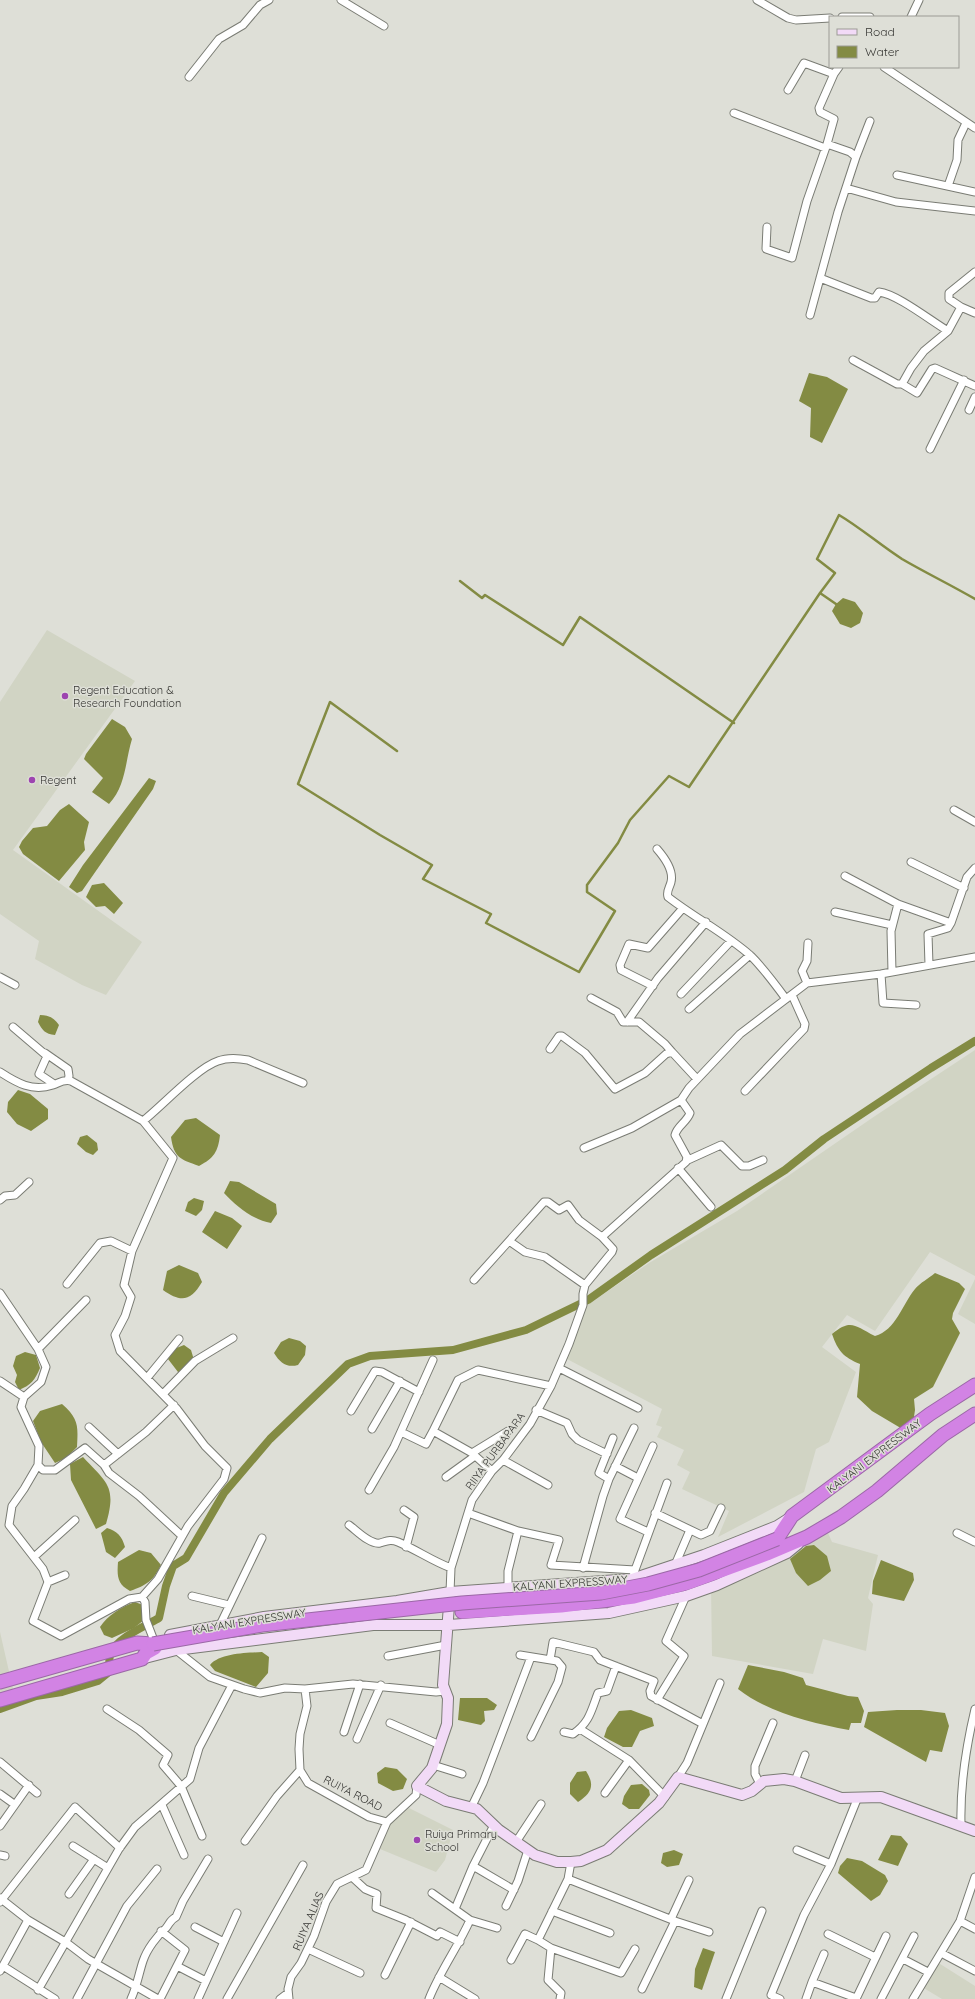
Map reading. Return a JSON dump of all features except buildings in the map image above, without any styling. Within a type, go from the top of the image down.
[{"type":"highway","name":"KALYANI EXPRESSWAY","points":[[154,1643],[262,1625],[462,1603],[601,1594],[648,1584],[699,1570],[778,1539],[792,1516],[930,1414],[975,1385]]},
{"type":"highway","name":"KALYANI EXPRESSWAY","points":[[154,1643],[260,1629],[360,1619],[561,1606],[634,1598],[688,1583],[767,1554],[807,1537],[841,1518],[877,1491],[943,1435],[975,1414]]},
{"type":"highway","points":[[0,1682],[137,1643],[154,1643]]},
{"type":"highway","points":[[142,1659],[154,1643]]},
{"type":"highway","name":"KALYANI EXPRESSWAY","points":[[0,1700],[142,1659]]},
{"type":"street","points":[[189,76],[219,39],[248,21],[258,3],[269,0]]},
{"type":"street","points":[[341,0],[384,26]]},
{"type":"street","points":[[757,0],[788,18],[796,20],[829,18]]},
{"type":"street","points":[[911,16],[918,0]]},
{"type":"street","points":[[788,90],[804,63],[834,74]]},
{"type":"street","points":[[767,227],[766,249],[792,258],[807,201],[834,119],[820,112],[818,108],[838,68]]},
{"type":"street","points":[[885,68],[975,128]]},
{"type":"street","points":[[734,113],[826,146],[850,152],[856,157]]},
{"type":"street","points":[[810,315],[846,188],[870,121]]},
{"type":"street","points":[[948,186],[957,160],[958,140],[966,123]]},
{"type":"street","points":[[897,175],[975,192]]},
{"type":"street","points":[[846,188],[896,202],[975,211]]},
{"type":"street","points":[[975,272],[949,293],[949,299],[961,307],[975,313]]},
{"type":"street","points":[[820,278],[872,298],[879,292],[884,293],[900,300],[948,330]]},
{"type":"street","points":[[902,384],[911,368],[924,351],[948,330],[961,307]]},
{"type":"street","points":[[853,360],[917,393],[932,369],[935,368],[975,386]]},
{"type":"street","points":[[930,449],[964,380]]},
{"type":"street","points":[[969,410],[975,397]]},
{"type":"street","points":[[954,810],[975,822]]},
{"type":"street","points":[[657,849],[667,860],[672,878],[667,896],[706,922],[750,955],[789,997],[805,1024],[804,1030],[745,1091]]},
{"type":"street","points":[[911,862],[964,888]]},
{"type":"street","points":[[929,966],[928,934],[948,928],[969,874],[975,868]]},
{"type":"street","points":[[845,876],[898,904],[951,922]]},
{"type":"street","points":[[892,972],[892,925],[898,904]]},
{"type":"street","points":[[653,986],[621,970],[620,965],[629,944],[647,949],[683,908]]},
{"type":"street","points":[[835,912],[892,925]]},
{"type":"street","points":[[627,1022],[653,986],[706,922]]},
{"type":"street","points":[[681,994],[731,940]]},
{"type":"street","points":[[806,983],[802,971],[807,961],[808,943]]},
{"type":"street","points":[[689,1009],[750,955]]},
{"type":"street","points":[[584,1148],[632,1128],[681,1100],[697,1079],[740,1034],[806,983],[881,974],[975,956]]},
{"type":"street","points":[[881,974],[883,1003],[916,1005]]},
{"type":"street","points":[[0,977],[15,985]]},
{"type":"street","points":[[591,998],[617,1012],[621,1020],[627,1022],[639,1022],[665,1044],[697,1079]]},
{"type":"street","points":[[13,1027],[45,1053],[68,1069],[68,1080]]},
{"type":"street","points":[[550,1049],[559,1036],[562,1036],[585,1053],[611,1086],[616,1089],[645,1074],[666,1054],[672,1052]]},
{"type":"street","points":[[45,1053],[47,1060],[39,1074],[54,1084]]},
{"type":"street","points":[[143,1121],[203,1069],[218,1061],[239,1058],[248,1060],[303,1083]]},
{"type":"street","points":[[0,1072],[28,1086],[36,1088],[68,1080],[143,1121],[173,1158],[132,1251],[124,1285],[131,1297],[125,1316],[115,1335],[120,1351],[174,1405],[205,1446],[227,1468],[224,1479],[182,1536],[158,1579],[142,1597],[129,1599],[61,1636],[33,1621],[48,1582],[43,1569],[8,1525],[0,1524]]},
{"type":"street","points":[[681,1100],[690,1113],[688,1118],[677,1129],[675,1135],[688,1160]]},
{"type":"street","points":[[602,1237],[650,1196],[688,1160],[721,1145],[742,1166],[749,1166],[763,1160]]},
{"type":"street","points":[[678,1168],[711,1206]]},
{"type":"street","points":[[0,1200],[5,1196],[15,1195],[29,1182]]},
{"type":"street","points":[[474,1280],[510,1241],[546,1202],[560,1210],[568,1205],[579,1220],[602,1237],[612,1249],[612,1252],[585,1285],[545,1257],[519,1249],[510,1241]]},
{"type":"street","points":[[67,1284],[100,1243],[111,1241],[132,1251]]},
{"type":"street","name":"RIIYA PURBAPARA","points":[[450,1592],[451,1568],[472,1500],[492,1471],[503,1460],[530,1424],[536,1410],[551,1386],[583,1305],[582,1294],[585,1285]]},
{"type":"street","points":[[0,1293],[38,1349],[46,1367],[41,1382],[24,1397],[22,1407],[39,1446],[38,1464],[24,1489],[12,1506],[8,1525]]},
{"type":"street","points":[[38,1349],[86,1300]]},
{"type":"street","points":[[163,1394],[195,1361],[233,1338]]},
{"type":"street","points":[[147,1378],[179,1339]]},
{"type":"street","points":[[369,1490],[401,1432],[433,1360]]},
{"type":"street","points":[[559,1368],[638,1408]]},
{"type":"street","points":[[351,1410],[375,1371],[378,1370],[419,1392]]},
{"type":"street","points":[[401,1432],[426,1444],[458,1380],[478,1370],[551,1386]]},
{"type":"street","points":[[0,1381],[24,1397]]},
{"type":"street","points":[[372,1429],[400,1381]]},
{"type":"street","points":[[104,1465],[146,1432],[174,1405]]},
{"type":"street","points":[[536,1410],[567,1423],[572,1434],[578,1440],[607,1454]]},
{"type":"street","points":[[89,1427],[118,1454]]},
{"type":"street","points":[[583,1568],[609,1479],[634,1428]]},
{"type":"street","points":[[433,1430],[474,1455],[492,1471]]},
{"type":"street","points":[[446,1477],[508,1431]]},
{"type":"street","points":[[609,1479],[598,1473],[613,1438]]},
{"type":"street","points":[[648,1532],[620,1519],[653,1446]]},
{"type":"street","points":[[38,1464],[43,1470],[55,1470],[85,1448],[104,1465],[109,1473],[139,1496],[182,1536]]},
{"type":"street","points":[[503,1460],[548,1485]]},
{"type":"street","points":[[615,1466],[638,1478]]},
{"type":"street","points":[[468,1513],[518,1531],[559,1540],[551,1565],[633,1574],[667,1483]]},
{"type":"street","points":[[655,1513],[701,1535],[710,1531],[721,1508]]},
{"type":"street","points":[[404,1510],[414,1517],[406,1547]]},
{"type":"street","name":"KALYANI EXPRESSWAY","points":[[154,1643],[220,1625],[264,1617],[397,1601],[450,1592],[633,1574],[675,1565],[777,1526],[792,1516]]},
{"type":"street","points":[[34,1557],[75,1520]]},
{"type":"street","points":[[348,1525],[371,1541],[380,1543],[386,1540],[398,1541],[406,1547],[451,1568]]},
{"type":"street","points":[[675,1565],[690,1530]]},
{"type":"street","points":[[508,1587],[508,1571],[518,1531]]},
{"type":"street","points":[[957,1533],[975,1542]]},
{"type":"street","name":"KALYANI EXPRESSWAY","points":[[142,1659],[176,1650],[373,1625],[608,1613],[686,1596],[717,1585],[787,1553],[807,1537]]},
{"type":"street","points":[[220,1625],[262,1538]]},
{"type":"street","points":[[48,1582],[64,1574]]},
{"type":"street","points":[[387,1822],[416,1795],[417,1786],[433,1765],[447,1724],[448,1698],[443,1685],[450,1592]]},
{"type":"street","points":[[192,1596],[229,1605]]},
{"type":"street","points":[[657,1700],[684,1656],[666,1641],[686,1596]]},
{"type":"street","points":[[142,1597],[145,1602],[147,1623],[154,1643]]},
{"type":"street","points":[[550,1660],[553,1642],[594,1652],[600,1660],[654,1681],[650,1694],[657,1700],[703,1724]]},
{"type":"street","points":[[388,1656],[446,1645]]},
{"type":"street","points":[[176,1650],[210,1677],[260,1693],[285,1688],[305,1689],[360,1684],[436,1692],[445,1691]]},
{"type":"street","points":[[520,1655],[557,1661],[562,1667],[562,1673],[531,1737]]},
{"type":"street","points":[[471,1808],[483,1783],[531,1657]]},
{"type":"street","points":[[564,1732],[573,1734],[589,1719],[598,1693],[607,1691],[616,1666]]},
{"type":"street","points":[[417,1786],[446,1801],[477,1809],[494,1825],[535,1855],[557,1862],[581,1861],[607,1850],[664,1797],[687,1763],[720,1683]]},
{"type":"street","points":[[344,1732],[360,1684]]},
{"type":"street","points":[[38,1990],[67,1943],[120,1848],[135,1828],[190,1779],[199,1748],[232,1685]]},
{"type":"street","points":[[357,1738],[381,1686]]},
{"type":"street","points":[[246,1841],[277,1796],[300,1770],[300,1734],[307,1706],[305,1689]]},
{"type":"street","points":[[107,1709],[139,1730],[168,1755],[163,1765],[182,1787],[202,1836]]},
{"type":"street","points":[[961,1824],[960,1801],[975,1709]]},
{"type":"street","points":[[760,1784],[755,1774],[755,1766],[773,1723]]},
{"type":"street","points":[[390,1724],[440,1745]]},
{"type":"street","points":[[580,1729],[629,1760],[664,1797]]},
{"type":"street","points":[[795,1781],[805,1755]]},
{"type":"street","points":[[605,1793],[629,1760]]},
{"type":"street","points":[[0,1762],[38,1793]]},
{"type":"street","points":[[433,1765],[462,1774]]},
{"type":"street","name":"RUIYA ROAD","points":[[300,1770],[308,1783],[369,1816],[387,1822]]},
{"type":"street","points":[[678,1778],[742,1795],[752,1791],[764,1781],[795,1781],[841,1798],[881,1797],[961,1824],[975,1831]]},
{"type":"street","points":[[0,1826],[14,1804],[29,1785]]},
{"type":"street","points":[[0,1794],[14,1804]]},
{"type":"street","points":[[780,1999],[772,1995],[804,1915],[831,1864],[858,1797]]},
{"type":"street","points":[[162,1804],[184,1855]]},
{"type":"street","points":[[516,1842],[541,1804]]},
{"type":"street","points":[[120,1848],[75,1807],[1,1899],[28,1920],[67,1943],[95,1963],[159,1999],[185,1950],[161,1931]]},
{"type":"street","name":"RUIYA ALIAS","points":[[289,1996],[291,1977],[301,1963],[308,1949],[326,1902],[337,1884],[366,1870],[387,1822]]},
{"type":"street","points":[[454,1909],[473,1866],[494,1825]]},
{"type":"street","points":[[73,1846],[108,1868]]},
{"type":"street","points":[[506,1906],[514,1890],[528,1850]]},
{"type":"street","points":[[797,1850],[831,1864]]},
{"type":"street","points":[[70,1894],[94,1859]]},
{"type":"street","points":[[131,1999],[137,1987],[143,1959],[161,1931],[166,1928],[171,1920],[176,1917],[183,1901],[208,1859]]},
{"type":"street","points":[[538,1940],[568,1879],[571,1862]]},
{"type":"street","points":[[227,1999],[303,1865]]},
{"type":"street","points":[[473,1866],[514,1890]]},
{"type":"street","points":[[77,1999],[127,1906],[157,1869]]},
{"type":"street","points":[[352,1877],[365,1889],[377,1894],[376,1908],[411,1922],[437,1936],[440,1932],[460,1942]]},
{"type":"street","points":[[913,1999],[928,1972],[960,1922],[975,1877]]},
{"type":"street","points":[[568,1879],[673,1920],[709,1932]]},
{"type":"street","points":[[642,1989],[689,1880]]},
{"type":"street","points":[[432,1894],[470,1920],[497,1928]]},
{"type":"street","points":[[552,1911],[610,1933]]},
{"type":"street","points":[[726,1999],[762,1911]]},
{"type":"street","points":[[198,1999],[237,1913]]},
{"type":"street","points":[[28,1920],[2,1969],[55,1999]]},
{"type":"street","points":[[429,1999],[439,1977],[460,1942],[470,1920]]},
{"type":"street","points":[[385,1975],[411,1922]]},
{"type":"street","points":[[960,1922],[975,1929]]},
{"type":"street","points":[[195,1927],[224,1942]]},
{"type":"street","points":[[511,1960],[525,1934],[551,1948],[621,1973],[635,1949]]},
{"type":"street","points":[[828,1934],[876,1957]]},
{"type":"street","points":[[812,1982],[856,1998],[886,1936]]},
{"type":"street","points":[[881,1999],[914,1936]]},
{"type":"street","points":[[551,1948],[548,1980],[561,1993],[560,1999]]},
{"type":"street","points":[[308,1949],[360,1973]]},
{"type":"street","points":[[941,1953],[975,1971]]},
{"type":"street","points":[[806,1999],[824,1954]]},
{"type":"street","points":[[903,1959],[928,1972]]},
{"type":"street","points":[[177,1966],[206,1981]]},
{"type":"street","points":[[439,1977],[475,1999]]},
{"type":"street","points":[[280,1999],[289,1996]]},
{"type":"shaded area","name":"Regent","points":[[47,630],[135,681],[13,850],[142,942],[106,995],[82,985],[35,959],[39,941],[0,914],[0,702]]},
{"type":"shaded area","points":[[975,1050],[975,1276],[930,1252],[875,1331],[847,1315],[822,1347],[856,1372],[829,1442],[816,1449],[804,1492],[718,1537],[729,1511],[682,1489],[690,1472],[677,1465],[684,1450],[657,1437],[662,1427],[656,1425],[662,1409],[567,1359],[586,1306],[649,1263],[737,1211],[875,1116]]},
{"type":"shaded area","points":[[975,1279],[975,1324],[958,1314]]},
{"type":"shaded area","points":[[825,1526],[832,1542],[878,1555],[868,1598],[873,1604],[866,1651],[823,1639],[813,1674],[712,1656],[711,1584]]},
{"type":"shaded area","points":[[0,1632],[13,1689],[0,1693]]},
{"type":"shaded area","name":"Ruiya Primary School","points":[[409,1808],[453,1830],[445,1860],[436,1872],[380,1849],[389,1824]]},
{"type":"shaded area","points":[[937,1962],[975,1986],[975,1999],[942,1999],[922,1987]]},
{"type":"water","points":[[809,373],[827,377],[848,389],[822,443],[810,437],[811,408],[799,401]]},
{"type":"water","points":[[843,598],[855,602],[863,613],[860,623],[851,628],[840,624],[832,611],[836,604]]},
{"type":"water","points":[[112,719],[125,727],[132,739],[122,782],[115,797],[109,804],[92,792],[103,778],[84,759],[86,754]]},
{"type":"water","points":[[149,778],[156,781],[153,789],[82,891],[77,893],[69,887],[83,865]]},
{"type":"water","points":[[69,804],[89,822],[84,842],[85,850],[59,881],[23,854],[19,847],[33,828],[47,826],[60,810]]},
{"type":"water","points":[[104,883],[123,903],[114,914],[105,906],[96,907],[86,897],[92,885]]},
{"type":"water","points":[[40,1015],[51,1017],[59,1025],[55,1035],[46,1033],[42,1029],[38,1022]]},
{"type":"water","points":[[18,1090],[30,1094],[48,1109],[48,1119],[31,1131],[17,1124],[7,1112],[8,1102]]},
{"type":"water","points":[[196,1118],[220,1135],[218,1146],[212,1157],[199,1166],[179,1157],[176,1154],[171,1137],[185,1120]]},
{"type":"water","points":[[87,1135],[97,1143],[98,1150],[93,1155],[86,1152],[77,1144],[80,1137]]},
{"type":"water","points":[[230,1181],[239,1182],[276,1204],[277,1214],[271,1223],[251,1216],[224,1193]]},
{"type":"water","points":[[194,1198],[204,1201],[202,1210],[196,1216],[185,1211],[188,1202]]},
{"type":"water","points":[[215,1211],[232,1218],[242,1226],[227,1249],[202,1232]]},
{"type":"water","points":[[179,1265],[198,1273],[202,1282],[194,1293],[185,1298],[175,1297],[163,1290],[167,1271]]},
{"type":"water","points":[[935,1273],[959,1283],[965,1289],[953,1313],[952,1319],[960,1333],[933,1387],[914,1399],[915,1410],[913,1423],[904,1430],[872,1411],[857,1397],[860,1364],[849,1359],[842,1353],[832,1334],[838,1329],[849,1325],[858,1327],[875,1336],[882,1333],[893,1323],[915,1289]]},
{"type":"water","points":[[289,1338],[300,1341],[306,1346],[305,1355],[298,1365],[290,1366],[284,1364],[274,1353],[281,1342]]},
{"type":"water","points":[[184,1345],[191,1350],[194,1360],[185,1373],[178,1372],[168,1359],[174,1349]]},
{"type":"water","points":[[25,1352],[36,1355],[40,1368],[32,1382],[19,1390],[15,1382],[17,1375],[13,1366],[16,1356]]},
{"type":"water","points":[[62,1404],[72,1414],[76,1423],[77,1447],[66,1458],[55,1463],[41,1442],[33,1421],[40,1411]]},
{"type":"water","points":[[83,1457],[104,1480],[110,1493],[109,1511],[106,1524],[96,1529],[71,1480],[70,1464]]},
{"type":"water","points":[[107,1528],[119,1534],[125,1547],[115,1558],[106,1552],[101,1533]]},
{"type":"water","points":[[814,1545],[827,1556],[831,1571],[820,1580],[808,1586],[796,1573],[790,1559],[806,1546]]},
{"type":"water","points":[[139,1550],[151,1553],[161,1565],[149,1582],[130,1591],[120,1582],[118,1562]]},
{"type":"water","points":[[881,1560],[913,1573],[914,1580],[904,1601],[872,1594],[873,1581]]},
{"type":"water","points":[[135,1602],[143,1605],[144,1620],[134,1628],[112,1638],[104,1635],[100,1627],[107,1619],[120,1609]]},
{"type":"water","points":[[262,1652],[269,1657],[268,1673],[256,1687],[215,1671],[210,1665],[214,1661],[227,1656],[242,1653]]},
{"type":"water","points":[[748,1665],[784,1672],[803,1678],[806,1685],[848,1696],[858,1697],[864,1711],[861,1723],[851,1723],[849,1730],[791,1716],[763,1705],[738,1689]]},
{"type":"water","points":[[460,1698],[487,1698],[497,1705],[494,1710],[484,1711],[485,1721],[481,1725],[458,1720]]},
{"type":"water","points":[[631,1710],[652,1718],[654,1726],[640,1731],[632,1747],[623,1747],[604,1737],[607,1728],[619,1711]]},
{"type":"water","points":[[921,1710],[945,1713],[949,1726],[942,1752],[930,1750],[926,1762],[864,1727],[868,1712]]},
{"type":"water","points":[[385,1767],[397,1769],[407,1779],[403,1789],[393,1791],[378,1783],[377,1773]]},
{"type":"water","points":[[586,1771],[591,1780],[591,1788],[583,1799],[578,1802],[570,1794],[570,1783],[577,1772]]},
{"type":"water","points":[[642,1784],[649,1790],[650,1795],[639,1809],[629,1809],[622,1804],[624,1796],[631,1785]]},
{"type":"water","points":[[891,1835],[901,1836],[908,1844],[898,1866],[878,1860]]},
{"type":"water","points":[[674,1850],[683,1854],[679,1865],[667,1867],[661,1863],[663,1853]]},
{"type":"water","points":[[847,1858],[862,1861],[885,1875],[888,1881],[880,1895],[871,1901],[838,1873],[840,1866]]},
{"type":"water","points":[[703,1948],[715,1952],[702,1990],[694,1987],[695,1969]]},
{"type":"waterway","points":[[397,751],[330,702],[298,784],[380,835],[432,865],[423,879],[491,914],[486,923],[579,972],[615,911],[587,892],[587,885],[618,843],[630,820],[669,776],[689,787],[835,573],[817,559],[839,515],[902,559],[975,599]]},
{"type":"waterway","points":[[460,581],[482,598],[485,595],[563,645],[580,617],[734,723]]},
{"type":"waterway","points":[[820,593],[836,604]]},
{"type":"waterway","points":[[0,1709],[36,1696],[62,1692],[98,1681],[109,1672],[111,1653],[119,1642],[125,1637],[159,1618],[166,1586],[173,1566],[186,1558],[224,1493],[270,1439],[348,1364],[370,1356],[453,1350],[526,1330],[588,1300],[651,1255],[785,1170],[824,1139],[931,1068],[975,1041]]},
{"type":"place","name":"Regent Education & Research Foundation","points":[[65,696]]},
{"type":"place","name":"Regent","points":[[32,780]]},
{"type":"place","name":"Ruiya Primary School","points":[[417,1840]]}]
